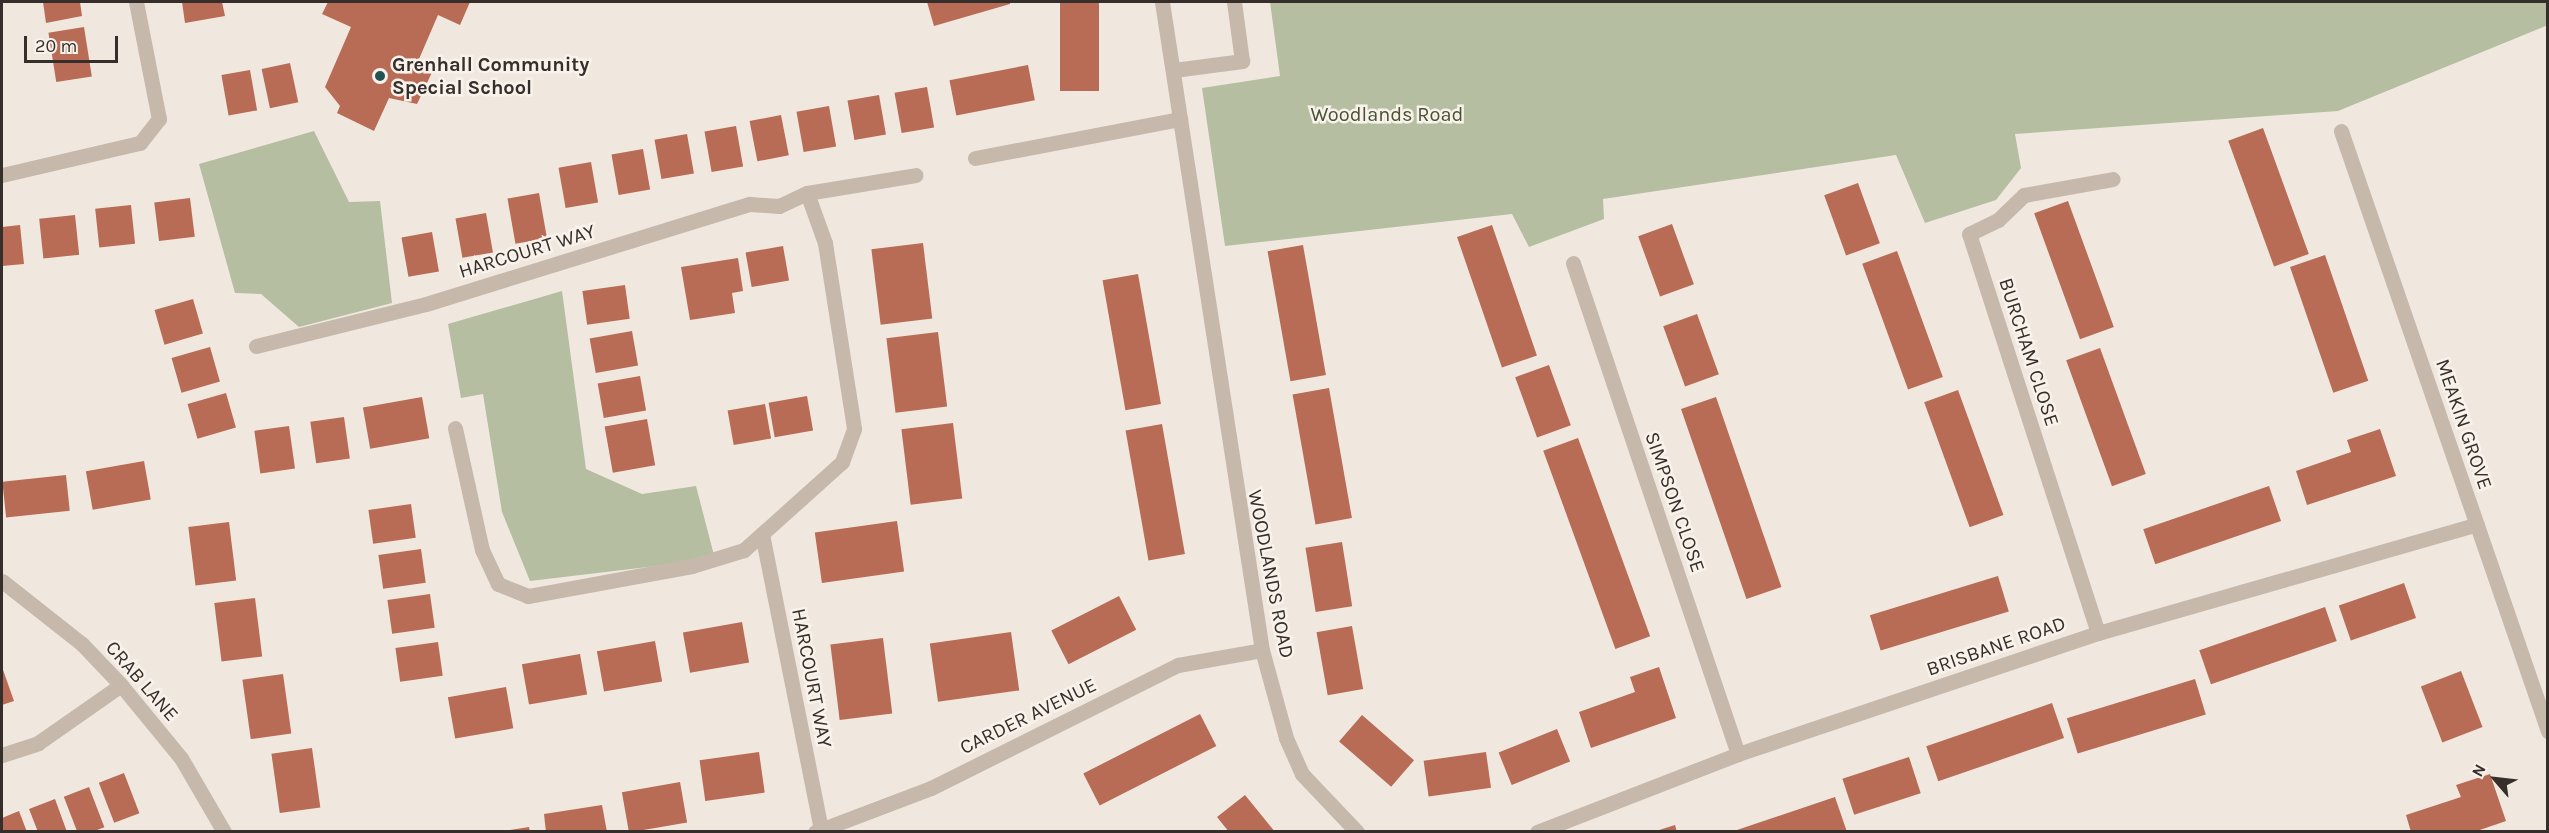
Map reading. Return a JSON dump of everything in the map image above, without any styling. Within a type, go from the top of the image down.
[{"type":"street","points":[[2,175],[140,143],[159,119],[136,2]]},
{"type":"street","name":"WOODLANDS ROAD","points":[[1162,2],[1262,650],[1286,738],[1302,774],[1357,831]]},
{"type":"street","points":[[1174,70],[1242,61],[1234,2]]},
{"type":"street","points":[[975,158],[1180,119]]},
{"type":"street","name":"MEAKIN GROVE","points":[[2341,131],[2547,731]]},
{"type":"street","name":"HARCOURT WAY","points":[[256,346],[426,304],[750,204],[779,206],[807,193],[916,174]]},
{"type":"street","name":"BURCHAM CLOSE","points":[[2098,633],[1969,234],[1998,220],[2024,195],[2113,179]]},
{"type":"street","points":[[455,428],[482,550],[498,584],[528,596],[692,566],[744,550],[842,462],[854,429],[825,243],[807,193]]},
{"type":"street","name":"SIMPSON CLOSE","points":[[1573,263],[1738,754]]},
{"type":"street","name":"BRISBANE ROAD","points":[[1537,831],[1738,754],[2098,633],[2477,524]]},
{"type":"street","name":"HARCOURT WAY","points":[[762,534],[818,830]]},
{"type":"street","name":"CRAB LANE","points":[[2,581],[82,644],[121,685],[181,758],[224,831]]},
{"type":"street","name":"CARDER AVENUE","points":[[818,830],[931,788],[1178,665],[1262,650]]},
{"type":"street","points":[[2,755],[38,743],[121,685]]},
{"type":"green space","name":"Woodlands Road","points":[[1270,2],[2547,2],[2548,25],[2338,111],[2015,134],[2021,168],[1996,200],[1925,223],[1896,155],[1603,199],[1604,219],[1529,247],[1512,214],[1225,246],[1202,88],[1280,76]]},
{"type":"green space","points":[[314,131],[349,202],[380,201],[392,303],[299,327],[261,294],[235,293],[199,164]]},
{"type":"green space","points":[[562,291],[586,469],[642,494],[696,486],[715,559],[530,581],[502,512],[483,394],[461,398],[448,324]]},
{"type":"building","points":[[43,2],[80,2],[82,16],[46,23]]},
{"type":"building","points":[[182,2],[222,2],[225,16],[185,23]]},
{"type":"building","name":"Grenhall Community Special School","points":[[328,2],[470,2],[460,25],[438,15],[419,59],[435,66],[417,104],[389,98],[374,131],[337,113],[340,106],[325,87],[351,27],[322,14]]},
{"type":"building","points":[[927,2],[1010,2],[1010,4],[934,26]]},
{"type":"building","points":[[1060,2],[1099,2],[1099,91],[1060,91]]},
{"type":"building","points":[[84,27],[92,76],[56,82],[48,33]]},
{"type":"building","points":[[290,63],[298,102],[270,108],[262,69]]},
{"type":"building","points":[[1028,65],[1035,100],[956,116],[949,80]]},
{"type":"building","points":[[250,70],[257,110],[229,115],[221,75]]},
{"type":"building","points":[[927,87],[934,127],[902,133],[895,93]]},
{"type":"building","points":[[879,95],[886,134],[854,140],[847,101]]},
{"type":"building","points":[[829,106],[836,146],[804,152],[797,112]]},
{"type":"building","points":[[781,115],[789,155],[757,161],[750,121]]},
{"type":"building","points":[[736,126],[743,166],[712,172],[704,132]]},
{"type":"building","points":[[2263,128],[2309,254],[2274,267],[2228,141]]},
{"type":"building","points":[[687,134],[694,173],[661,179],[655,140]]},
{"type":"building","points":[[643,149],[650,189],[619,195],[611,155]]},
{"type":"building","points":[[591,162],[598,202],[566,208],[559,168]]},
{"type":"building","points":[[1858,183],[1880,243],[1846,255],[1824,195]]},
{"type":"building","points":[[539,193],[547,238],[515,244],[507,199]]},
{"type":"building","points":[[190,198],[195,237],[159,241],[154,202]]},
{"type":"building","points":[[2068,201],[2114,327],[2080,339],[2034,213]]},
{"type":"building","points":[[131,205],[135,244],[99,248],[95,209]]},
{"type":"building","points":[[486,213],[493,252],[462,258],[455,218]]},
{"type":"building","points":[[75,215],[79,255],[43,259],[39,219]]},
{"type":"building","points":[[1672,224],[1694,284],[1660,296],[1638,236]]},
{"type":"building","points":[[20,225],[24,264],[2,266],[2,227]]},
{"type":"building","points":[[1492,225],[1537,355],[1502,368],[1457,237]]},
{"type":"building","points":[[432,232],[439,271],[408,277],[401,237]]},
{"type":"building","points":[[923,243],[932,318],[881,325],[871,249]]},
{"type":"building","points":[[1303,245],[1326,375],[1290,381],[1268,251]]},
{"type":"building","points":[[783,246],[789,280],[752,287],[746,253]]},
{"type":"building","points":[[1897,251],[1943,377],[1908,390],[1862,264]]},
{"type":"building","points":[[2325,255],[2368,381],[2333,393],[2290,267]]},
{"type":"building","points":[[738,258],[743,291],[732,293],[735,313],[690,320],[681,267]]},
{"type":"building","points":[[1138,274],[1161,404],[1125,410],[1103,280]]},
{"type":"building","points":[[625,285],[630,319],[587,325],[582,291]]},
{"type":"building","points":[[193,299],[203,334],[164,345],[155,310]]},
{"type":"building","points":[[1697,314],[1719,374],[1685,386],[1663,326]]},
{"type":"building","points":[[632,331],[638,365],[596,373],[590,338]]},
{"type":"building","points":[[938,332],[947,406],[896,413],[886,338]]},
{"type":"building","points":[[210,347],[220,382],[181,393],[172,358]]},
{"type":"building","points":[[2100,348],[2146,474],[2112,486],[2066,360]]},
{"type":"building","points":[[1549,365],[1571,425],[1537,437],[1515,377]]},
{"type":"building","points":[[640,376],[646,410],[604,418],[598,383]]},
{"type":"building","points":[[1329,388],[1352,518],[1315,524],[1293,394]]},
{"type":"building","points":[[1958,390],[2003,515],[1970,527],[1924,402]]},
{"type":"building","points":[[226,393],[236,428],[197,439],[188,404]]},
{"type":"building","points":[[807,396],[813,430],[775,437],[769,403]]},
{"type":"building","points":[[422,397],[429,438],[370,449],[363,407]]},
{"type":"building","points":[[1716,397],[1781,587],[1746,599],[1681,409]]},
{"type":"building","points":[[765,404],[771,438],[734,445],[728,411]]},
{"type":"building","points":[[344,417],[350,459],[316,463],[310,422]]},
{"type":"building","points":[[647,419],[655,465],[613,473],[605,426]]},
{"type":"building","points":[[953,423],[962,498],[911,505],[901,429]]},
{"type":"building","points":[[1162,424],[1185,554],[1148,560],[1126,430]]},
{"type":"building","points":[[289,426],[295,469],[260,473],[254,431]]},
{"type":"building","points":[[2380,429],[2396,476],[2307,505],[2296,471],[2351,452],[2347,440]]},
{"type":"building","points":[[1578,438],[1650,636],[1615,649],[1543,451]]},
{"type":"building","points":[[144,461],[151,499],[93,510],[86,471]]},
{"type":"building","points":[[66,475],[70,511],[6,517],[2,482]]},
{"type":"building","points":[[2269,486],[2281,521],[2155,564],[2143,529]]},
{"type":"building","points":[[411,504],[416,538],[373,544],[368,510]]},
{"type":"building","points":[[897,521],[904,572],[822,583],[815,533]]},
{"type":"building","points":[[229,522],[236,581],[195,586],[188,527]]},
{"type":"building","points":[[1342,542],[1352,606],[1316,612],[1305,548]]},
{"type":"building","points":[[421,549],[426,583],[383,589],[378,555]]},
{"type":"building","points":[[1998,576],[2009,611],[1881,651],[1870,615]]},
{"type":"building","points":[[2404,583],[2416,618],[2351,640],[2339,605]]},
{"type":"building","points":[[430,594],[435,628],[392,634],[387,600]]},
{"type":"building","points":[[1119,596],[1136,630],[1069,664],[1051,631]]},
{"type":"building","points":[[255,598],[262,657],[221,662],[214,603]]},
{"type":"building","points":[[2325,607],[2337,641],[2211,684],[2199,650]]},
{"type":"building","points":[[742,622],[749,662],[690,673],[683,632]]},
{"type":"building","points":[[1352,626],[1363,689],[1328,695],[1317,632]]},
{"type":"building","points":[[1011,632],[1019,690],[938,702],[930,643]]},
{"type":"building","points":[[883,638],[892,713],[840,720],[830,644]]},
{"type":"building","points":[[655,641],[662,681],[604,692],[597,651]]},
{"type":"building","points":[[438,642],[443,676],[400,682],[395,648]]},
{"type":"building","points":[[580,654],[587,694],[529,705],[522,664]]},
{"type":"building","points":[[2,667],[14,701],[2,705]]},
{"type":"building","points":[[1659,667],[1676,718],[1591,748],[1579,712],[1635,692],[1630,677]]},
{"type":"building","points":[[2461,671],[2483,727],[2442,742],[2421,686]]},
{"type":"building","points":[[283,674],[291,733],[251,739],[242,680]]},
{"type":"building","points":[[2195,679],[2206,714],[2078,754],[2067,718]]},
{"type":"building","points":[[506,687],[513,728],[455,739],[448,697]]},
{"type":"building","points":[[2052,703],[2064,738],[1938,781],[1926,746]]},
{"type":"building","points":[[1200,714],[1216,746],[1100,806],[1083,773]]},
{"type":"building","points":[[1362,715],[1414,760],[1391,787],[1339,741]]},
{"type":"building","points":[[1557,729],[1570,761],[1512,785],[1499,753]]},
{"type":"building","points":[[312,748],[320,807],[280,813],[271,754]]},
{"type":"building","points":[[759,752],[765,793],[705,801],[700,760]]},
{"type":"building","points":[[1486,752],[1491,788],[1429,796],[1424,761]]},
{"type":"building","points":[[1909,757],[1921,793],[1854,815],[1842,779]]},
{"type":"building","points":[[124,773],[139,813],[114,823],[99,783]]},
{"type":"building","points":[[2490,774],[2506,821],[2474,832],[2411,832],[2406,815],[2461,797],[2456,785]]},
{"type":"building","points":[[680,782],[687,822],[629,832],[622,792]]},
{"type":"building","points":[[89,787],[104,827],[92,832],[77,832],[64,797]]},
{"type":"building","points":[[1245,795],[1275,832],[1229,832],[1217,817]]},
{"type":"building","points":[[1835,797],[1847,832],[1734,832],[1734,831]]},
{"type":"building","points":[[55,799],[67,832],[38,832],[29,809]]},
{"type":"building","points":[[602,805],[607,832],[546,832],[544,814]]},
{"type":"building","points":[[19,811],[27,832],[2,832],[2,818]]},
{"type":"building","points":[[1675,825],[1677,832],[1656,832],[1656,831]]},
{"type":"building","points":[[529,827],[530,832],[510,832],[510,830]]},
{"type":"place","name":"Grenhall Community Special School","points":[[380,76]]}]
